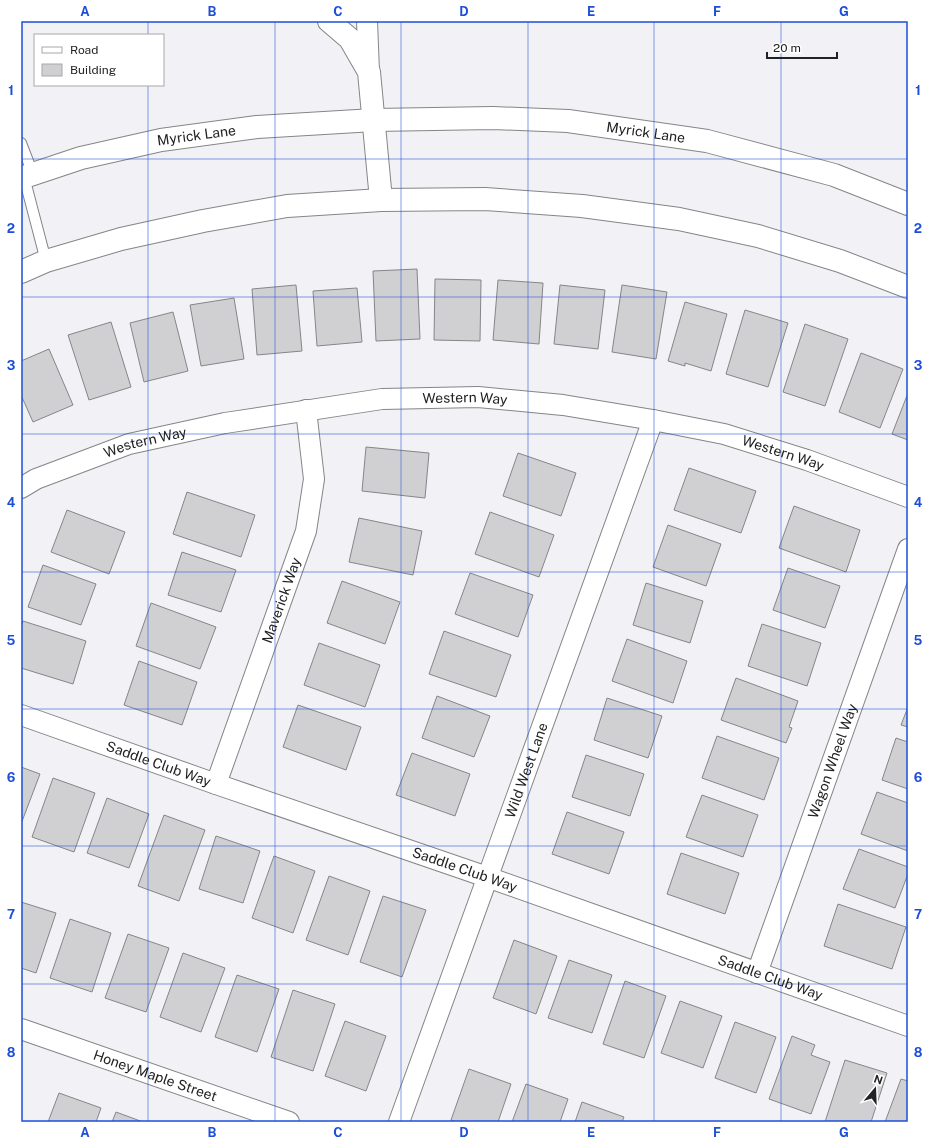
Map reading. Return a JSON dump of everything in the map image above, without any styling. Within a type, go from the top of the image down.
[{"type":"street","points":[[330,21],[350,39],[369,72]]},
{"type":"street","points":[[367,21],[369,72],[381,200]]},
{"type":"street","name":"Myrick Lane","points":[[26,176],[81,158],[161,140],[257,127],[374,120],[493,118],[568,122],[707,141],[834,175],[908,204]]},
{"type":"street","points":[[21,272],[46,260],[120,239],[287,206],[381,200],[486,199],[582,206],[679,219],[758,236],[840,261],[908,287]]},
{"type":"street","name":"Western Way","points":[[21,488],[36,479],[129,444],[225,423],[382,399],[478,397],[563,405],[654,420],[724,434],[807,460],[908,498]]},
{"type":"street","name":"Maverick Way","points":[[216,784],[306,531],[314,479],[306,410]]},
{"type":"street","name":"Wild West Lane","points":[[399,1122],[654,420]]},
{"type":"street","name":"Wagon Wheel Way","points":[[757,973],[908,549]]},
{"type":"street","name":"Saddle Club Way","points":[[21,715],[487,877],[908,1026]]},
{"type":"street","name":"Honey Maple Street","points":[[23,1035],[289,1122]]},
{"type":"lane","points":[[21,143],[26,176],[46,260]]},
{"type":"building","points":[[417,269],[420,339],[376,341],[373,271]]},
{"type":"building","points":[[435,279],[481,280],[480,341],[434,340]]},
{"type":"building","points":[[498,280],[543,283],[539,344],[493,340]]},
{"type":"building","points":[[296,285],[302,351],[257,355],[252,289]]},
{"type":"building","points":[[560,285],[605,290],[598,349],[554,344]]},
{"type":"building","points":[[622,285],[667,292],[656,359],[612,352]]},
{"type":"building","points":[[357,288],[362,342],[317,346],[313,291]]},
{"type":"building","points":[[234,298],[244,359],[201,366],[190,305]]},
{"type":"building","points":[[685,302],[727,314],[711,371],[685,363],[685,366],[668,361]]},
{"type":"building","points":[[745,310],[788,323],[768,387],[726,374]]},
{"type":"building","points":[[173,312],[188,371],[144,382],[130,323]]},
{"type":"building","points":[[111,322],[131,387],[89,400],[68,335]]},
{"type":"building","points":[[805,324],[848,339],[825,406],[783,392]]},
{"type":"building","points":[[49,349],[73,405],[33,422],[21,395],[21,361]]},
{"type":"building","points":[[861,353],[903,369],[880,428],[839,412]]},
{"type":"building","points":[[908,393],[908,440],[892,434]]},
{"type":"building","points":[[366,447],[429,453],[425,498],[362,491]]},
{"type":"building","points":[[518,453],[576,473],[561,516],[503,496]]},
{"type":"building","points":[[689,468],[756,491],[741,533],[674,510]]},
{"type":"building","points":[[187,492],[255,515],[241,557],[173,534]]},
{"type":"building","points":[[794,506],[860,530],[846,572],[779,548]]},
{"type":"building","points":[[67,510],[125,532],[109,574],[51,552]]},
{"type":"building","points":[[490,512],[554,535],[539,577],[475,554]]},
{"type":"building","points":[[359,518],[422,531],[413,575],[349,562]]},
{"type":"building","points":[[668,525],[721,544],[706,586],[653,567]]},
{"type":"building","points":[[182,552],[236,570],[221,612],[168,595]]},
{"type":"building","points":[[43,565],[96,584],[81,625],[28,607]]},
{"type":"building","points":[[788,568],[840,586],[825,628],[773,610]]},
{"type":"building","points":[[470,573],[533,595],[518,637],[455,614]]},
{"type":"building","points":[[342,581],[400,602],[385,644],[327,623]]},
{"type":"building","points":[[646,583],[703,601],[690,643],[633,625]]},
{"type":"building","points":[[151,603],[216,627],[200,669],[136,646]]},
{"type":"building","points":[[23,621],[86,641],[73,684],[21,668],[21,627]]},
{"type":"building","points":[[762,624],[821,643],[807,686],[748,666]]},
{"type":"building","points":[[444,631],[511,655],[496,697],[429,674]]},
{"type":"building","points":[[627,639],[687,661],[673,703],[612,681]]},
{"type":"building","points":[[319,643],[380,665],[365,707],[304,685]]},
{"type":"building","points":[[139,661],[197,682],[182,725],[124,705]]},
{"type":"building","points":[[736,678],[798,701],[789,727],[792,728],[786,743],[721,720]]},
{"type":"building","points":[[437,696],[490,716],[474,757],[422,738]]},
{"type":"building","points":[[607,698],[662,716],[648,758],[594,740]]},
{"type":"building","points":[[298,705],[361,727],[346,770],[283,747]]},
{"type":"building","points":[[908,707],[908,727],[901,725]]},
{"type":"building","points":[[717,736],[779,758],[764,800],[702,778]]},
{"type":"building","points":[[896,738],[908,742],[908,789],[882,780]]},
{"type":"building","points":[[412,753],[470,774],[455,816],[396,795]]},
{"type":"building","points":[[586,755],[644,774],[630,816],[572,797]]},
{"type":"building","points":[[21,767],[40,774],[21,824]]},
{"type":"building","points":[[53,778],[95,793],[74,852],[32,837]]},
{"type":"building","points":[[877,792],[908,803],[908,851],[861,834]]},
{"type":"building","points":[[702,795],[758,815],[743,857],[686,837]]},
{"type":"building","points":[[107,798],[149,814],[129,868],[87,853]]},
{"type":"building","points":[[567,812],[624,832],[609,874],[552,854]]},
{"type":"building","points":[[164,815],[205,830],[179,901],[138,886]]},
{"type":"building","points":[[216,836],[260,851],[243,903],[199,889]]},
{"type":"building","points":[[859,849],[908,867],[908,874],[895,908],[843,889]]},
{"type":"building","points":[[681,853],[739,873],[725,914],[667,894]]},
{"type":"building","points":[[274,856],[315,871],[293,933],[252,918]]},
{"type":"building","points":[[329,876],[370,891],[348,955],[306,940]]},
{"type":"building","points":[[383,896],[426,910],[402,977],[360,962]]},
{"type":"building","points":[[21,902],[56,913],[36,973],[21,968]]},
{"type":"building","points":[[838,904],[906,927],[892,969],[824,946]]},
{"type":"building","points":[[70,919],[111,933],[92,992],[50,978]]},
{"type":"building","points":[[128,934],[169,948],[146,1012],[105,998]]},
{"type":"building","points":[[514,940],[557,956],[536,1014],[493,998]]},
{"type":"building","points":[[183,953],[225,968],[201,1032],[160,1017]]},
{"type":"building","points":[[569,960],[612,975],[592,1033],[548,1018]]},
{"type":"building","points":[[237,975],[279,989],[257,1052],[215,1037]]},
{"type":"building","points":[[625,981],[666,996],[644,1058],[603,1044]]},
{"type":"building","points":[[293,990],[335,1004],[313,1071],[271,1057]]},
{"type":"building","points":[[680,1001],[722,1016],[703,1068],[661,1053]]},
{"type":"building","points":[[345,1021],[386,1036],[366,1091],[325,1076]]},
{"type":"building","points":[[735,1022],[776,1037],[756,1093],[715,1078]]},
{"type":"building","points":[[792,1036],[815,1045],[811,1055],[830,1062],[811,1114],[769,1099]]},
{"type":"building","points":[[845,1060],[887,1073],[871,1122],[825,1122]]},
{"type":"building","points":[[469,1069],[511,1084],[498,1122],[456,1122],[451,1120]]},
{"type":"building","points":[[901,1079],[908,1081],[908,1122],[885,1122]]},
{"type":"building","points":[[526,1084],[568,1099],[560,1122],[512,1122]]},
{"type":"building","points":[[59,1093],[101,1108],[96,1122],[48,1122]]},
{"type":"building","points":[[582,1102],[624,1117],[622,1122],[575,1122]]},
{"type":"building","points":[[116,1112],[143,1122],[112,1122]]}]
